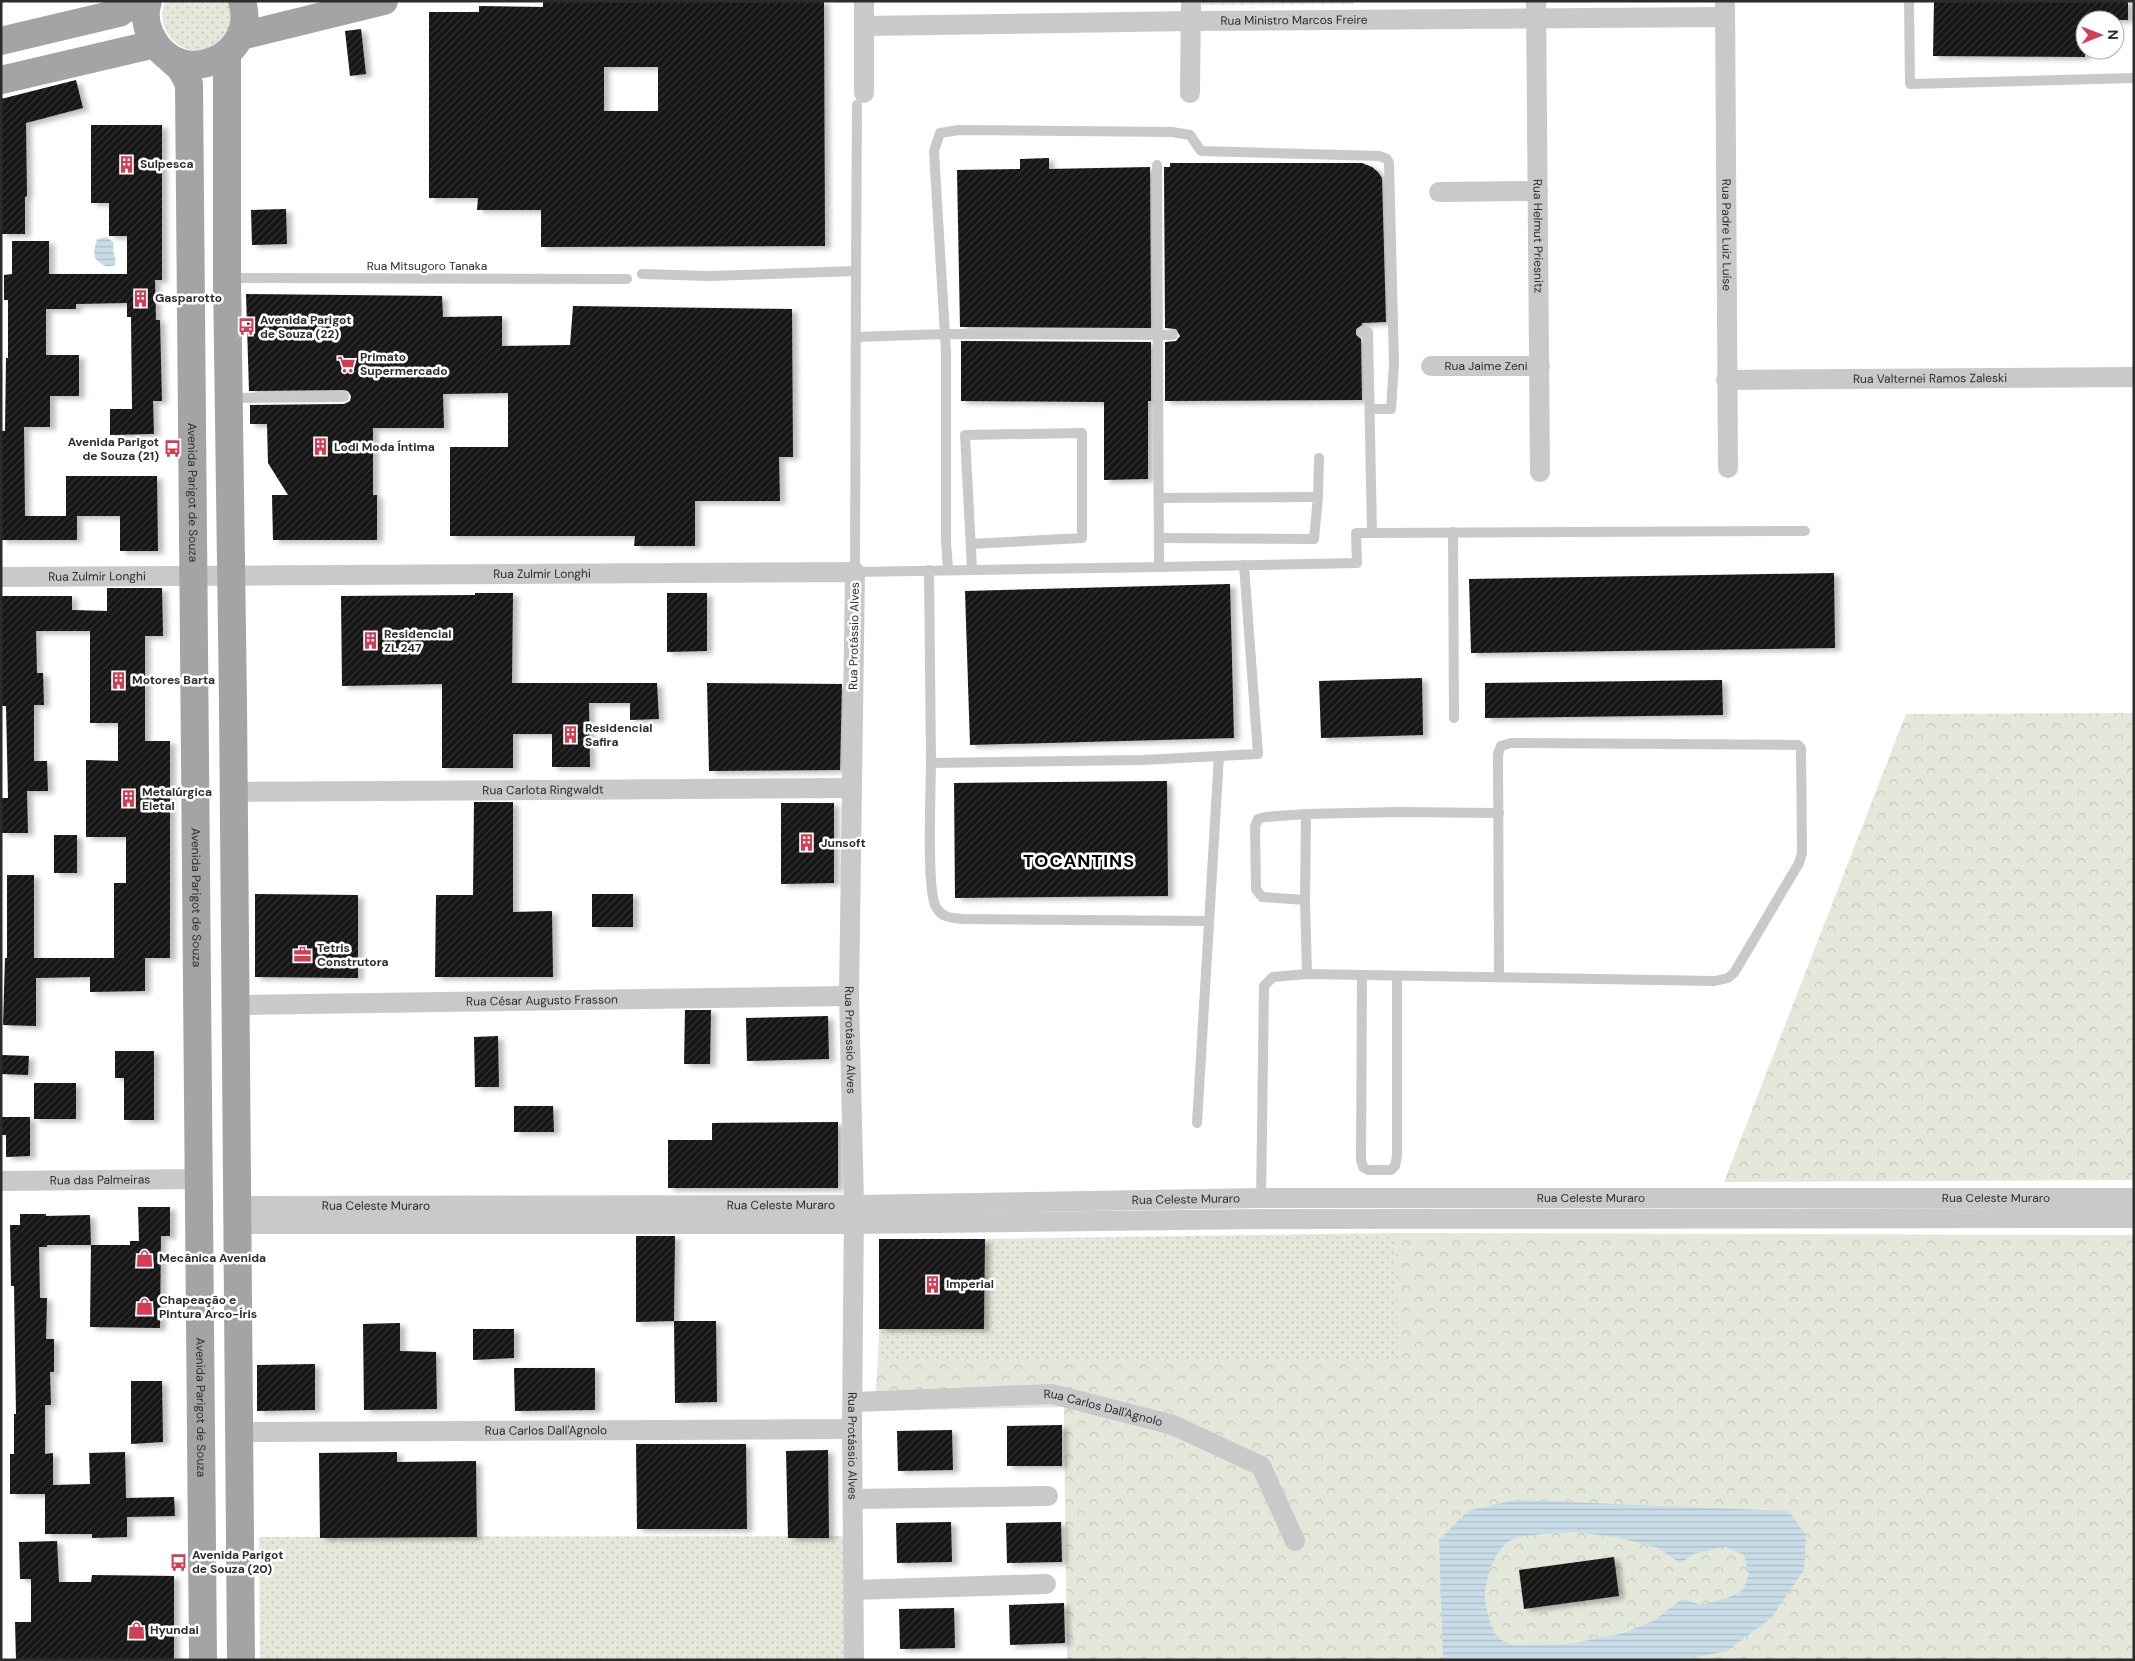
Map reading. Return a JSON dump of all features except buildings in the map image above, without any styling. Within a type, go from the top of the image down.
[{"type":"main road","points":[[1,42],[119,13],[138,1]]},
{"type":"main road","points":[[148,1],[146,19],[148,32],[160,50],[178,62],[191,65],[214,62],[234,45],[384,1]]},
{"type":"main road","points":[[241,1660],[234,792],[227,278],[234,45],[244,23],[242,1]]},
{"type":"main road","points":[[1,80],[160,50]]},
{"type":"main road","name":"Avenida Parigot de Souza","points":[[160,50],[181,69],[189,84],[194,474],[203,1660]]},
{"type":"main road","points":[[194,474],[201,501],[205,562],[214,570],[230,575]]},
{"type":"main road","points":[[194,576],[212,582],[217,585],[219,590],[220,661],[233,703]]},
{"type":"main road","points":[[198,1063],[204,1054],[211,1052],[216,1053],[223,1061],[225,1126],[237,1167]]},
{"type":"main road","points":[[199,1213],[209,1249],[210,1315],[214,1321],[220,1322],[228,1317],[238,1292]]},
{"type":"main road","points":[[203,1608],[207,1600],[214,1594],[220,1594],[228,1602],[231,1660]]},
{"type":"street","points":[[860,99],[864,1]]},
{"type":"street","points":[[1190,93],[1191,1]]},
{"type":"street","name":"Rua Ministro Marcos Freire","points":[[864,26],[1191,21],[1358,10],[1725,9]]},
{"type":"street","name":"Rua Padre Luiz Luíse","points":[[1725,9],[1728,468]]},
{"type":"street","name":"Rua Helmut Priesnitz","points":[[1536,10],[1540,472]]},
{"type":"street","points":[[1439,192],[1538,191]]},
{"type":"street","name":"Rua Jaime Zeni","points":[[1431,366],[1540,366]]},
{"type":"street","name":"Rua Valternei Ramos Zaleski","points":[[1726,380],[2134,377]]},
{"type":"street","name":"Rua Zulmir Longhi","points":[[1,577],[855,572]]},
{"type":"street","name":"Rua Protássio Alves","points":[[854,1660],[853,1215],[849,996],[855,572]]},
{"type":"street","name":"Rua Carlota Ringwaldt","points":[[234,792],[852,788]]},
{"type":"street","name":"Rua César Augusto Frasson","points":[[236,1005],[849,996]]},
{"type":"street","name":"Rua das Palmeiras","points":[[1,1181],[199,1179]]},
{"type":"street","name":"Rua Celeste Muraro","points":[[853,1215],[1261,1198],[2134,1198]]},
{"type":"street","name":"Rua Celeste Muraro","points":[[237,1215],[853,1215],[1260,1220],[2134,1218]]},
{"type":"street","name":"Rua Carlos Dall'Agnolo","points":[[854,1402],[1052,1394],[1173,1425],[1261,1466],[1295,1541]]},
{"type":"street","name":"Rua Carlos Dall'Agnolo","points":[[238,1432],[852,1429]]},
{"type":"street","points":[[853,1499],[1048,1496]]},
{"type":"street","points":[[853,1590],[1046,1584]]},
{"type":"lane","points":[[1908,1],[1910,84],[2134,78]]},
{"type":"lane","name":"Rua Protássio Alves","points":[[855,572],[856,271],[860,99]]},
{"type":"lane","points":[[948,569],[946,540],[945,334],[934,151],[940,133],[959,130],[1172,132],[1190,135],[1201,151],[1379,156],[1387,159],[1389,162],[1394,363],[1391,408],[1370,409]]},
{"type":"lane","points":[[1157,166],[1159,567]]},
{"type":"lane","points":[[642,274],[709,276],[856,271]]},
{"type":"lane","name":"Rua Mitsugoro Tanaka","points":[[227,278],[627,279]]},
{"type":"lane","points":[[1362,332],[1368,332],[1372,533]]},
{"type":"lane","points":[[856,337],[945,334],[1173,335]]},
{"type":"lane","points":[[228,398],[344,397]]},
{"type":"lane","points":[[971,544],[1082,538],[1082,433],[965,435],[972,569]]},
{"type":"lane","points":[[1159,538],[1314,539],[1319,458]]},
{"type":"lane","points":[[1159,498],[1318,497]]},
{"type":"lane","points":[[855,572],[1356,563],[1356,532],[1805,532]]},
{"type":"lane","points":[[1453,532],[1454,718]]},
{"type":"lane","points":[[932,763],[1142,760],[1258,754],[1244,565]]},
{"type":"lane","points":[[929,570],[932,763],[931,876],[934,906],[948,918],[963,919],[1208,921]]},
{"type":"lane","points":[[1260,1220],[1264,986],[1274,977],[1307,974],[1499,978],[1715,981],[1728,978],[1734,972],[1799,863],[1802,853],[1801,748],[1794,744],[1511,743],[1501,746],[1498,754],[1499,978]]},
{"type":"lane","points":[[1196,1123],[1219,756]]},
{"type":"lane","points":[[1305,900],[1262,897],[1256,889],[1255,828],[1258,819],[1306,814],[1398,812],[1499,813]]},
{"type":"lane","points":[[1306,814],[1305,900],[1307,974]]},
{"type":"lane","points":[[1362,975],[1361,1160],[1363,1167],[1368,1170],[1391,1170],[1395,1166],[1398,1156],[1397,976]]},
{"type":"green space","points":[[165,1],[229,1],[230,28],[223,38],[212,47],[190,50],[179,45],[170,37],[164,27],[162,14]]},
{"type":"green space","points":[[1202,1],[1353,1],[1353,4],[1202,5]]},
{"type":"green space","points":[[2134,713],[2134,1180],[1724,1182],[1906,714]]},
{"type":"green space","points":[[1396,1233],[1399,1359],[878,1359],[879,1329],[984,1329],[985,1239]]},
{"type":"green space","points":[[1396,1233],[2134,1235],[2134,1660],[1067,1660],[1064,1407],[874,1411],[878,1359],[1398,1359]]},
{"type":"green space","points":[[844,1536],[845,1660],[260,1660],[259,1537]]},
{"type":"water","points":[[107,237],[114,243],[115,265],[106,266],[95,258],[94,251],[97,239]]},
{"type":"water","points":[[1515,1500],[1789,1511],[1806,1535],[1804,1570],[1771,1618],[1727,1651],[1678,1660],[1443,1660],[1439,1540],[1468,1511]],"holes":[[[1574,1532],[1616,1537],[1658,1548],[1680,1563],[1696,1553],[1725,1547],[1744,1555],[1749,1574],[1743,1590],[1730,1597],[1702,1605],[1682,1599],[1655,1620],[1621,1634],[1569,1644],[1512,1645],[1497,1638],[1490,1622],[1485,1593],[1490,1569],[1503,1546],[1516,1538],[1530,1535]]]},
{"type":"place","name":"Sulpesca","points":[[126,164]]},
{"type":"place","name":"Gasparotto","points":[[141,298]]},
{"type":"place","name":"Avenida Parigot de Souza (22)","points":[[246,327]]},
{"type":"place","name":"Primato Supermercado","points":[[346,364]]},
{"type":"place","name":"Lodi Moda Íntima","points":[[320,447]]},
{"type":"place","name":"Avenida Parigot de Souza (21)","points":[[173,449]]},
{"type":"place","name":"Residencial ZL 247","points":[[370,641]]},
{"type":"place","name":"Motores Barta","points":[[118,680]]},
{"type":"place","name":"Residencial Safira","points":[[571,735]]},
{"type":"place","name":"Metalúrgica Eletal","points":[[128,799]]},
{"type":"place","name":"Junsoft","points":[[807,843]]},
{"type":"place","name":"Tetris Construtora","points":[[303,955]]},
{"type":"place","name":"Mecânica Avenida","points":[[145,1258]]},
{"type":"place","name":"Imperial","points":[[932,1284]]},
{"type":"place","name":"Chapeação e Pintura Arco-Íris","points":[[145,1307]]},
{"type":"place","name":"Avenida Parigot de Souza (20)","points":[[178,1562]]},
{"type":"place","name":"Hyundai","points":[[136,1630]]},
{"type":"district","name":"TOCANTINS","points":[[1079,861]]}]
